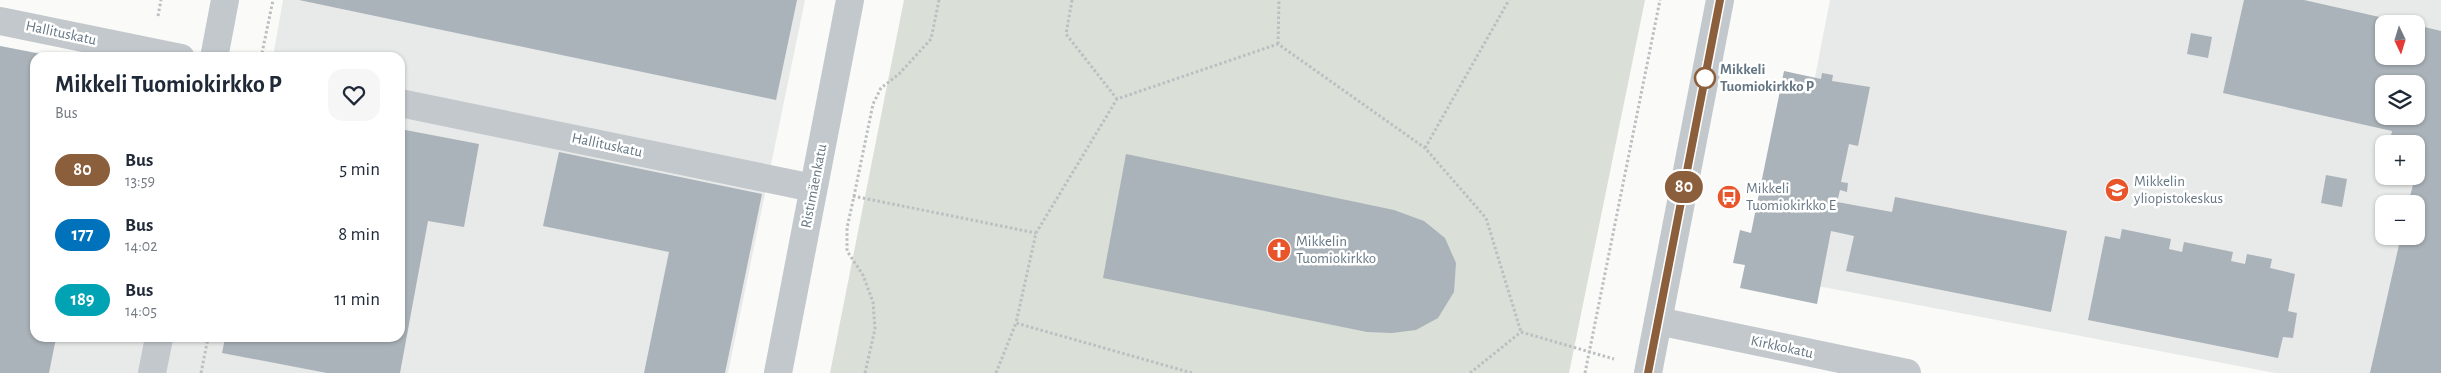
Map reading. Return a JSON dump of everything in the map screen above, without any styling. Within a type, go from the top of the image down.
[{"type":"street","points":[[215,52],[225,0]]},
{"type":"street","name":"Ristimäenkatu","points":[[778,373],[850,0]]},
{"type":"street","points":[[1648,373],[1720,0]]},
{"type":"street","name":"Hallituskatu","points":[[0,21],[152,52]]},
{"type":"street","name":"Hallituskatu","points":[[405,104],[813,188]]},
{"type":"street","name":"Kirkkokatu","points":[[1658,321],[1907,373]]},
{"type":"street","points":[[152,373],[158,342]]},
{"type":"path","points":[[263,52],[272,0]]},
{"type":"path","points":[[865,373],[875,329],[873,302],[863,275],[847,251],[847,228],[873,104],[881,88],[900,74],[931,39],[939,0]]},
{"type":"path","points":[[1072,0],[1066,34],[1117,99]]},
{"type":"path","points":[[1278,44],[1279,0]]},
{"type":"path","points":[[1425,148],[1509,0]]},
{"type":"path","points":[[1585,373],[1660,0]]},
{"type":"path","points":[[996,373],[1016,323],[1036,233],[1117,99],[1278,44]]},
{"type":"path","points":[[1278,44],[1425,148],[1486,218],[1521,332]]},
{"type":"path","points":[[813,188],[1036,233]]},
{"type":"path","points":[[1016,323],[1192,373]]},
{"type":"path","points":[[1521,332],[1589,352]]},
{"type":"path","points":[[1470,373],[1521,332]]},
{"type":"path","points":[[201,373],[207,342]]},
{"type":"shaded area","points":[[283,0],[805,0],[728,373],[0,373],[0,46],[33,52],[30,52],[30,342],[405,342],[405,52],[274,52]]},
{"type":"shaded area","points":[[904,0],[1645,0],[1569,373],[830,373]]},
{"type":"shaded area","name":"Mikkelin yliopistokeskus","points":[[1830,0],[2441,0],[2441,373],[2275,373],[1776,278]]},
{"type":"building","points":[[299,0],[797,0],[776,100]]},
{"type":"building","points":[[2244,0],[2304,0],[2375,16],[2375,65],[2425,65],[2425,27],[2441,31],[2441,373],[2370,373],[2399,245],[2425,245],[2425,195],[2410,195],[2413,185],[2425,185],[2425,135],[2391,135],[2392,131],[2223,93]]},
{"type":"building","points":[[2191,33],[2212,37],[2208,58],[2187,54]]},
{"type":"building","points":[[0,46],[31,52],[30,342],[55,342],[49,373],[0,373]]},
{"type":"building","points":[[1784,71],[1821,79],[1822,73],[1833,75],[1832,81],[1870,87],[1858,146],[1849,144],[1841,182],[1848,183],[1847,192],[1840,190],[1837,202],[1892,212],[1895,197],[2067,231],[2051,312],[1846,271],[1854,236],[1831,231],[1817,304],[1740,288],[1745,265],[1733,263],[1740,230],[1751,233]]},
{"type":"building","points":[[405,130],[479,144],[464,227],[428,221],[400,373],[327,373],[222,353],[224,342],[405,342]]},
{"type":"building","points":[[559,152],[762,194],[725,373],[644,373],[669,252],[543,226]]},
{"type":"building","name":"Mikkelin Tuomiokirkko","points":[[1126,154],[1394,210],[1424,221],[1445,238],[1456,263],[1454,292],[1438,318],[1416,330],[1392,333],[1367,332],[1103,278]]},
{"type":"building","points":[[2326,175],[2347,179],[2342,207],[2321,203]]},
{"type":"building","points":[[2122,229],[2171,239],[2169,249],[2182,252],[2184,242],[2233,252],[2231,261],[2245,264],[2247,254],[2272,259],[2270,268],[2295,274],[2288,311],[2297,313],[2293,338],[2283,337],[2278,358],[2088,320],[2105,236],[2120,239]]},
{"type":"bus line","name":"80","points":[[1648,373],[1720,0]]},
{"type":"place","name":"Mikkeli Tuomiokirkko P","points":[[1705,78]]},
{"type":"place","name":"Mikkelin yliopistokeskus","points":[[2117,190]]},
{"type":"place","name":"Mikkeli Tuomiokirkko E","points":[[1729,197]]},
{"type":"place","name":"Mikkelin Tuomiokirkko","points":[[1279,250]]}]
